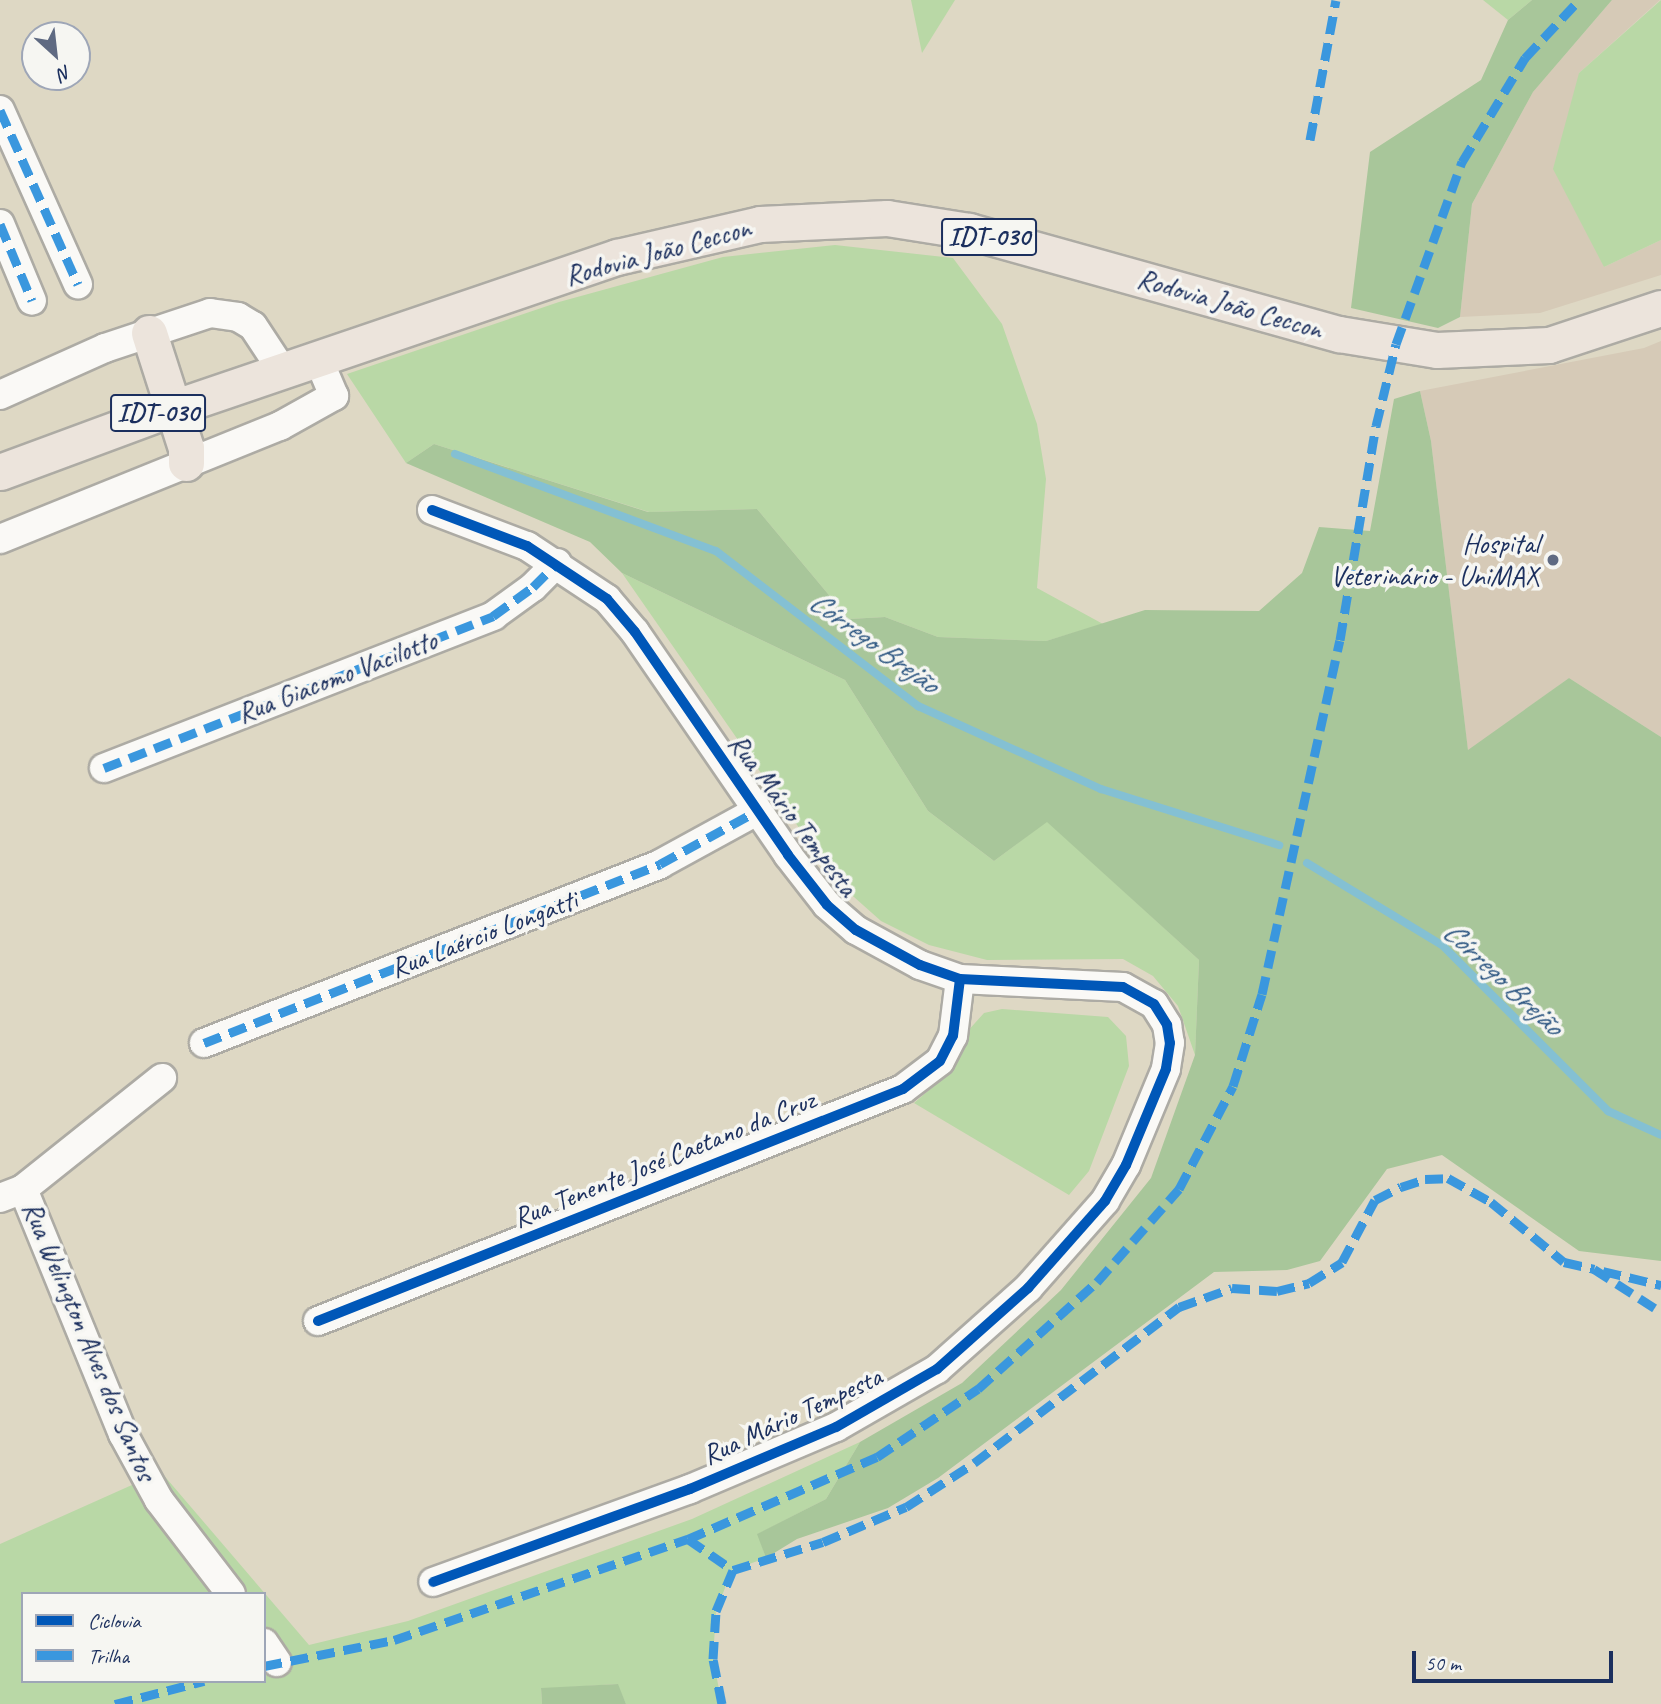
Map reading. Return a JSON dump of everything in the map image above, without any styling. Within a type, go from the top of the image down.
[{"type":"main road","name":"Rodovia João Ceccon","points":[[0,472],[185,404],[284,373],[617,257],[760,224],[829,218],[887,218],[968,231],[1339,334],[1437,350],[1549,345],[1661,308]]},
{"type":"main road","points":[[149,333],[185,404],[198,458]]},
{"type":"street","points":[[0,110],[78,284]]},
{"type":"street","points":[[0,224],[32,301]]},
{"type":"street","points":[[0,395],[60,366],[210,313],[229,314],[260,332],[284,373]]},
{"type":"street","points":[[0,539],[280,426],[334,396],[319,360]]},
{"type":"street","name":"Rua Mário Tempesta","points":[[432,510],[493,531],[557,563],[607,599],[635,632],[757,811],[827,905],[856,930],[920,965],[960,979],[1105,983],[1124,987],[1154,1004],[1167,1025],[1170,1043],[1166,1069],[1126,1165],[1105,1201],[1028,1288],[978,1336],[937,1369],[836,1427],[690,1489],[433,1582]]},
{"type":"street","name":"Rua Giacomo Vacilotto","points":[[104,768],[493,616],[533,587],[557,563]]},
{"type":"street","name":"Rua Laércio Longatti","points":[[204,1043],[660,864],[757,811]]},
{"type":"street","name":"Rua Tenente José Caetano da Cruz","points":[[318,1321],[903,1089],[940,1061],[953,1036],[960,979]]},
{"type":"street","points":[[12,1194],[162,1077]]},
{"type":"street","name":"Rua Welington Alves dos Santos","points":[[12,1194],[123,1434],[159,1500],[229,1592]]},
{"type":"shaded area","points":[[1612,0],[1660,0],[1579,73],[1604,267],[1661,240],[1661,275],[1540,313],[1460,317],[1472,204],[1533,92]]},
{"type":"shaded area","name":"Hospital Veterinário - UniMAX","points":[[1661,341],[1661,737],[1569,678],[1468,751],[1431,441],[1420,391],[1644,348]]},
{"type":"green space","points":[[911,0],[955,0],[922,53]]},
{"type":"green space","points":[[1483,0],[1532,0],[1508,20]]},
{"type":"green space","points":[[1532,0],[1612,0],[1533,92],[1472,204],[1460,317],[1438,328],[1351,308],[1370,152],[1481,80],[1508,20]]},
{"type":"green space","points":[[1661,0],[1661,240],[1604,267],[1553,169],[1579,73]]},
{"type":"green space","points":[[835,245],[953,258],[1002,324],[1037,424],[1046,479],[1037,588],[1103,624],[1046,641],[938,637],[885,617],[849,619],[757,509],[649,512],[434,444],[406,463],[347,374],[559,302],[723,257]]},
{"type":"green space","points":[[1420,391],[1431,441],[1468,750],[1569,678],[1661,737],[1661,1261],[1579,1251],[1442,1155],[1387,1169],[1320,1261],[1287,1270],[1214,1272],[938,1478],[888,1508],[797,1539],[766,1558],[757,1534],[826,1499],[860,1442],[962,1383],[1061,1290],[1151,1178],[1195,1055],[1199,960],[1047,822],[994,861],[928,811],[845,680],[622,573],[590,542],[406,463],[434,444],[648,512],[757,509],[849,619],[885,617],[938,637],[1046,641],[1145,610],[1259,611],[1302,573],[1319,527],[1370,531],[1394,399]]},
{"type":"green space","points":[[622,573],[845,680],[928,811],[994,861],[1047,821],[1199,960],[1195,1055],[1178,1006],[1153,976],[1123,959],[987,960],[929,945],[881,921],[836,881]]},
{"type":"green space","points":[[1002,1009],[1108,1017],[1126,1036],[1129,1066],[1089,1171],[1069,1195],[914,1103],[951,1071],[966,1033],[984,1013]]},
{"type":"green space","points":[[860,1442],[826,1499],[758,1534],[766,1558],[732,1570],[716,1611],[713,1659],[722,1704],[626,1704],[617,1684],[541,1689],[542,1704],[0,1704],[0,1544],[161,1472],[264,1592],[21,1592],[21,1683],[266,1683],[266,1595],[309,1645],[408,1621],[692,1519]]},
{"type":"green space","points":[[618,1684],[626,1704],[542,1704],[541,1688]]},
{"type":"waterway","name":"Córrego Brejão","points":[[455,454],[716,551],[918,706],[1101,789],[1279,845]]},
{"type":"waterway","name":"Córrego Brejão","points":[[1307,863],[1442,945],[1608,1111],[1661,1135]]},
{"type":"marked path","points":[[1310,140],[1336,0]]},
{"type":"marked path","points":[[266,1666],[394,1640],[688,1539],[877,1457],[978,1389],[1097,1282],[1179,1189],[1233,1086],[1262,994],[1340,640],[1376,426],[1396,344],[1462,162],[1525,58],[1579,0]]},
{"type":"marked path","points":[[0,110],[78,284]]},
{"type":"marked path","points":[[0,224],[32,301]]},
{"type":"marked path","points":[[104,768],[493,616],[533,587],[557,563]]},
{"type":"marked path","points":[[204,1043],[660,864],[757,811]]},
{"type":"marked path","points":[[722,1704],[713,1659],[716,1611],[733,1570],[823,1542],[906,1507],[974,1463],[1179,1307],[1232,1288],[1277,1291],[1309,1283],[1342,1262],[1375,1200],[1401,1187],[1425,1179],[1448,1178],[1491,1202],[1564,1262],[1594,1269],[1661,1312]]},
{"type":"marked path","points":[[1603,1271],[1661,1285]]},
{"type":"marked path","points":[[688,1539],[733,1570]]},
{"type":"marked path","points":[[115,1704],[196,1683]]},
{"type":"cycle path","points":[[432,510],[527,546],[607,599],[635,632],[788,855],[827,905],[856,930],[920,965],[960,979],[1123,987],[1154,1004],[1167,1025],[1170,1043],[1166,1069],[1126,1165],[1105,1201],[1028,1288],[937,1369],[836,1427],[690,1489],[433,1582]]},
{"type":"cycle path","points":[[318,1321],[903,1089],[940,1061],[953,1036],[960,979]]},
{"type":"place","name":"Hospital Veterinário - UniMAX","points":[[1553,560]]}]
